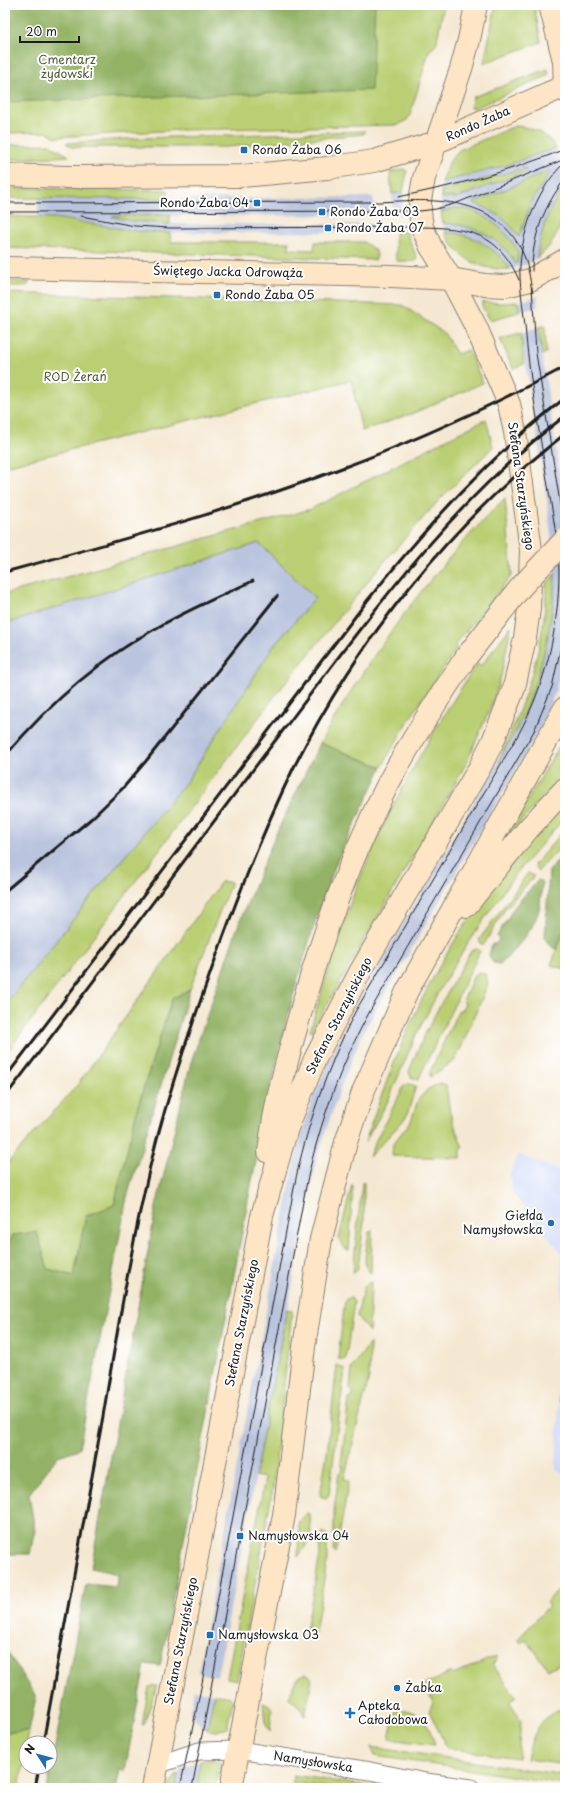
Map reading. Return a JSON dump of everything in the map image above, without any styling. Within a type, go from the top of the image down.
[{"type":"main road","points":[[5,175],[68,177],[242,176],[328,168],[374,161],[437,142],[469,40],[476,5]]},
{"type":"main road","points":[[550,5],[564,61],[565,88]]},
{"type":"main road","points":[[554,5],[565,18]]},
{"type":"main road","name":"Rondo Żaba","points":[[451,279],[431,247],[422,227],[420,211],[420,200],[424,178],[437,142],[565,88]]},
{"type":"main road","points":[[451,279],[485,285],[513,285],[530,280],[565,260]]},
{"type":"main road","name":"Świętego Jacka Odrowąża","points":[[5,268],[368,275],[451,279]]},
{"type":"main road","name":"Stefana Starzyńskiego","points":[[153,1788],[262,1216],[287,1128],[315,1059],[360,972],[487,754],[506,713],[521,661],[529,609],[531,550],[516,432],[509,404],[476,327],[451,279]]},
{"type":"main road","points":[[262,1216],[277,1097],[306,992],[335,905],[368,825],[390,782],[438,700],[467,656],[520,588],[565,540]]},
{"type":"main road","points":[[231,1788],[284,1515],[304,1347],[321,1238],[346,1142],[363,1092],[392,1024],[424,959],[565,708]]},
{"type":"main road","points":[[424,959],[505,857],[565,789]]},
{"type":"street","name":"Namysłowska","points":[[157,1765],[199,1751],[239,1750],[370,1771],[426,1782],[471,1788]]},
{"type":"shaded area","points":[[556,148],[562,170],[564,188],[548,214],[540,239],[537,258],[524,265],[510,269],[495,251],[483,242],[468,236],[445,232],[443,223],[462,225],[480,231],[495,240],[505,249],[515,263],[518,252],[509,237],[498,226],[480,215],[466,210],[455,208],[441,212],[441,196],[457,198],[526,169],[525,168],[441,191],[442,182],[501,167]]},
{"type":"shaded area","points":[[403,192],[403,215],[394,215],[392,194]]},
{"type":"shaded area","points":[[373,197],[376,215],[112,216],[133,221],[170,224],[376,224],[376,232],[162,233],[136,231],[72,220],[38,217],[38,198],[168,199]]},
{"type":"shaded area","points":[[538,296],[537,307],[519,312],[518,302]]},
{"type":"shaded area","points":[[538,327],[565,511],[565,649],[559,677],[555,692],[540,729],[364,1030],[341,1086],[317,1157],[217,1677],[198,1673],[290,1185],[297,1150],[313,1096],[348,1019],[521,721],[542,664],[554,599],[554,558],[546,495],[521,333]]},
{"type":"shaded area","points":[[260,543],[315,598],[273,647],[187,781],[5,1005],[5,624]]},
{"type":"shaded area","name":"Giełda Namysłowska","points":[[518,1154],[565,1173],[565,1331],[561,1334],[562,1254],[512,1192],[510,1175]]},
{"type":"shaded area","points":[[559,1401],[565,1403],[565,1475],[556,1470]]},
{"type":"shaded area","points":[[194,1690],[214,1694],[207,1730],[197,1722],[189,1711]]},
{"type":"shaded area","points":[[200,1760],[197,1788],[176,1788],[180,1769]]},
{"type":"green space","name":"Cmentarz żydowski","points":[[5,5],[444,5],[436,45],[429,51],[410,115],[407,120],[398,125],[180,130],[56,137],[47,132],[5,133]]},
{"type":"green space","name":"Cmentarz żydowski","points":[[5,5],[375,5],[371,90],[5,102]]},
{"type":"green space","points":[[496,5],[534,5],[541,42],[484,63]]},
{"type":"green space","points":[[548,69],[549,73],[547,76],[475,108],[471,107],[473,97]]},
{"type":"green space","points":[[515,126],[533,129],[548,138],[556,148],[501,167],[442,182],[450,161],[459,150]]},
{"type":"green space","points":[[365,131],[364,134],[227,147],[72,147],[66,143],[142,138]]},
{"type":"green space","points":[[49,144],[69,156],[5,160],[5,145]]},
{"type":"green space","points":[[525,168],[526,171],[457,198],[441,197],[441,191]]},
{"type":"green space","points":[[403,169],[407,171],[403,192],[392,194],[390,172]]},
{"type":"green space","points":[[549,171],[550,172],[531,202],[519,237],[505,220],[487,208],[473,203]]},
{"type":"green space","points":[[5,188],[168,190],[168,199],[5,198]]},
{"type":"green space","points":[[564,188],[560,227],[551,243],[537,258],[540,239],[549,212]]},
{"type":"green space","points":[[455,208],[480,214],[501,229],[516,248],[518,252],[518,262],[515,263],[502,246],[485,234],[465,226],[443,223],[441,212]]},
{"type":"green space","points":[[170,215],[170,224],[133,221],[112,217],[112,216]]},
{"type":"green space","points":[[5,216],[55,218],[136,231],[170,233],[171,242],[289,242],[289,249],[314,250],[315,242],[364,242],[376,251],[376,260],[5,248]]},
{"type":"green space","points":[[395,232],[406,232],[417,258],[416,261],[396,261]]},
{"type":"green space","points":[[445,232],[465,235],[482,243],[497,254],[510,269],[490,268],[480,265],[463,256],[450,241]]},
{"type":"green space","points":[[5,281],[29,282],[29,284],[26,286],[5,286]]},
{"type":"green space","name":"ROD Żerań","points":[[5,293],[402,305],[444,333],[457,354],[468,350],[483,383],[411,414],[362,431],[351,380],[5,466]]},
{"type":"green space","points":[[483,302],[518,302],[519,312],[490,320],[482,306]]},
{"type":"green space","points":[[545,326],[546,353],[542,355],[538,327]]},
{"type":"green space","points":[[521,333],[524,364],[513,369],[500,338]]},
{"type":"green space","points":[[486,419],[493,447],[440,499],[383,563],[274,697],[5,1055],[5,1005],[187,781],[273,647],[315,598],[259,543],[5,624],[5,594],[311,509]]},
{"type":"green space","points":[[505,498],[512,575],[455,645],[457,649],[417,707],[382,767],[320,743],[361,676],[404,614],[451,555]]},
{"type":"green space","points":[[555,574],[549,630],[535,684],[519,725],[498,762],[516,719],[531,675],[542,630],[546,584]]},
{"type":"green space","points":[[511,626],[501,676],[492,704],[466,764],[312,1031],[310,1031],[345,918],[371,852],[384,824],[412,770],[460,690],[477,664],[482,665]]},
{"type":"green space","points":[[565,736],[565,773],[505,839]]},
{"type":"green space","points":[[320,743],[382,767],[337,861],[316,919],[297,981],[283,1035],[252,1180],[160,1666],[145,1664],[125,1771],[120,1770],[116,1788],[47,1788],[49,1775],[58,1775],[57,1735],[86,1584],[116,1587],[118,1574],[91,1568],[156,1207],[191,1062],[239,923],[275,836]]},
{"type":"green space","points":[[565,800],[565,817],[514,876],[469,941],[441,987],[415,1037],[388,1101],[365,1142],[399,1049],[427,989],[443,960],[489,892]]},
{"type":"green space","points":[[565,829],[565,843],[538,871],[534,865]]},
{"type":"green space","points":[[565,852],[565,928],[556,950],[545,939],[549,871]]},
{"type":"green space","points":[[528,873],[534,876],[505,909],[483,946],[479,940]]},
{"type":"green space","points":[[538,880],[541,881],[542,884],[540,902],[538,913],[532,927],[524,939],[503,962],[500,964],[493,963],[489,955],[492,944],[496,944],[499,939],[497,936],[515,906]]},
{"type":"green space","points":[[221,882],[231,882],[190,989],[172,999],[138,1106],[114,1205],[86,1216],[74,1276],[48,1269],[13,1235],[5,1250],[5,1166],[79,1083]]},
{"type":"green space","points":[[565,928],[565,969],[551,965]]},
{"type":"green space","points":[[477,949],[480,951],[418,1080],[411,1077],[409,1072],[429,1026],[471,951]]},
{"type":"green space","points":[[479,972],[486,975],[488,984],[457,1057],[454,1061],[430,1077],[430,1072],[458,1011],[462,1010],[465,1004],[463,1001],[474,975]]},
{"type":"green space","points":[[190,989],[127,1197],[79,1449],[58,1456],[29,1494],[35,1531],[30,1554],[5,1554],[5,1250],[13,1235],[37,1232],[48,1269],[74,1276],[86,1216],[114,1205],[138,1106],[172,999]]},
{"type":"green space","points":[[441,1083],[446,1086],[450,1113],[463,1148],[461,1149],[461,1158],[392,1156],[393,1144],[411,1121],[418,1100],[428,1089]]},
{"type":"green space","points":[[409,1084],[416,1086],[407,1115],[369,1157],[404,1085]]},
{"type":"green space","points":[[362,1182],[364,1182],[364,1221],[358,1268],[355,1272],[353,1272]]},
{"type":"green space","points":[[352,1185],[349,1250],[346,1250],[339,1238]]},
{"type":"green space","points":[[372,1230],[371,1273],[366,1266],[365,1260],[369,1232]]},
{"type":"green space","points":[[371,1282],[369,1332],[357,1316],[364,1286]]},
{"type":"green space","points":[[351,1298],[354,1302],[346,1358],[344,1360],[338,1359],[344,1307],[346,1299]]},
{"type":"green space","points":[[287,1309],[292,1311],[273,1488],[237,1680],[227,1678],[265,1478],[255,1476]]},
{"type":"green space","points":[[370,1343],[369,1378],[344,1479],[349,1480],[336,1554],[334,1550],[334,1511],[339,1473],[342,1471],[343,1466],[341,1463],[349,1399],[352,1398],[353,1392],[350,1389],[352,1368]]},
{"type":"green space","points":[[337,1365],[345,1369],[329,1495],[326,1498],[320,1496],[327,1453]]},
{"type":"green space","points":[[307,1513],[310,1514],[311,1538],[298,1557],[299,1521]]},
{"type":"green space","points":[[323,1532],[327,1535],[327,1562],[315,1633],[311,1637],[305,1635],[320,1555],[319,1538]]},
{"type":"green space","points":[[565,1582],[565,1662],[548,1669],[526,1639],[521,1643],[517,1640],[549,1606],[546,1603]]},
{"type":"green space","points":[[5,1652],[8,1653],[36,1697],[29,1731],[5,1732]]},
{"type":"green space","points":[[496,1656],[497,1660],[492,1664],[516,1697],[509,1702],[521,1720],[518,1758],[447,1748],[429,1711],[433,1702],[424,1685],[451,1672],[453,1675]]},
{"type":"green space","points":[[301,1675],[309,1675],[312,1679],[305,1716],[299,1706],[289,1698],[296,1680]]},
{"type":"green space","points":[[157,1686],[144,1725],[142,1725],[149,1687]]},
{"type":"green space","points":[[214,1694],[230,1697],[233,1700],[227,1728],[216,1731],[207,1730]]},
{"type":"green space","points":[[263,1703],[268,1704],[272,1709],[270,1731],[265,1722]]},
{"type":"green space","points":[[400,1709],[414,1713],[424,1720],[435,1745],[389,1739],[395,1712]]},
{"type":"green space","points":[[557,1710],[565,1710],[565,1765],[527,1759],[536,1731],[550,1715]]},
{"type":"green space","points":[[29,1731],[28,1735],[18,1735],[18,1775],[21,1775],[19,1788],[5,1788],[5,1732]]},
{"type":"green space","points":[[371,1747],[565,1775],[565,1784],[375,1756]]},
{"type":"green space","points":[[200,1760],[217,1760],[220,1763],[215,1788],[197,1788]]},
{"type":"green space","points":[[177,1774],[176,1788],[169,1788]]},
{"type":"green space","points":[[293,1775],[380,1788],[329,1788],[292,1782]]},
{"type":"water","points":[[565,1331],[565,1403],[559,1401],[560,1372],[557,1364],[561,1334]]},
{"type":"tram line","points":[[398,197],[483,177],[565,149]]},
{"type":"tram line","points":[[5,212],[420,211],[436,209],[457,203],[565,159]]},
{"type":"tram line","points":[[180,1788],[202,1683],[294,1188],[318,1098],[335,1055],[355,1012],[528,716],[549,655],[557,613],[559,570],[554,525],[529,364],[520,265],[524,237],[534,209],[547,184],[555,172],[565,162]]},
{"type":"tram line","points":[[532,271],[534,246],[541,222],[551,200],[565,179]]},
{"type":"tram line","points":[[5,203],[441,201],[460,204],[479,210],[495,219],[510,233],[524,256],[532,292]]},
{"type":"tram line","points":[[81,216],[135,226],[169,228],[422,227],[454,229],[481,236],[492,243],[502,252],[511,264],[519,280]]},
{"type":"tram line","points":[[532,287],[536,353],[565,534]]},
{"type":"tram line","points":[[559,534],[565,547]]},
{"type":"tram line","points":[[192,1788],[307,1181],[325,1115],[332,1094],[350,1052],[370,1011],[534,731],[552,687],[565,629]]},
{"type":"railway","points":[[5,572],[175,524],[259,498],[301,483],[427,434],[565,367]]},
{"type":"railway","points":[[5,1078],[367,601],[390,573],[436,519],[484,469],[565,398]]},
{"type":"railway","points":[[5,1097],[380,603],[414,562],[485,485],[524,449],[565,416]]},
{"type":"railway","points":[[44,1735],[127,1279],[150,1165],[165,1109],[201,998],[249,869],[281,794],[318,721],[346,675],[377,630],[410,586],[483,505],[523,468],[565,434]]},
{"type":"railway","points":[[5,756],[39,718],[57,701],[116,653],[171,620],[206,602],[253,581]]},
{"type":"railway","points":[[5,891],[92,818],[123,788],[277,596]]},
{"type":"railway","points":[[35,1788],[37,1775]]},
{"type":"place","name":"Rondo Żaba 06","points":[[244,150]]},
{"type":"place","name":"Rondo Żaba 04","points":[[257,203]]},
{"type":"place","name":"Rondo Żaba 03","points":[[322,212]]},
{"type":"place","name":"Rondo Żaba 07","points":[[328,228]]},
{"type":"place","name":"Rondo Żaba 05","points":[[217,295]]},
{"type":"place","name":"Giełda Namysłowska","points":[[551,1223]]},
{"type":"place","name":"Namysłowska 04","points":[[240,1536]]},
{"type":"place","name":"Namysłowska 03","points":[[210,1635]]},
{"type":"place","name":"Żabka","points":[[397,1688]]},
{"type":"place","name":"Apteka Całodobowa","points":[[350,1713]]}]
